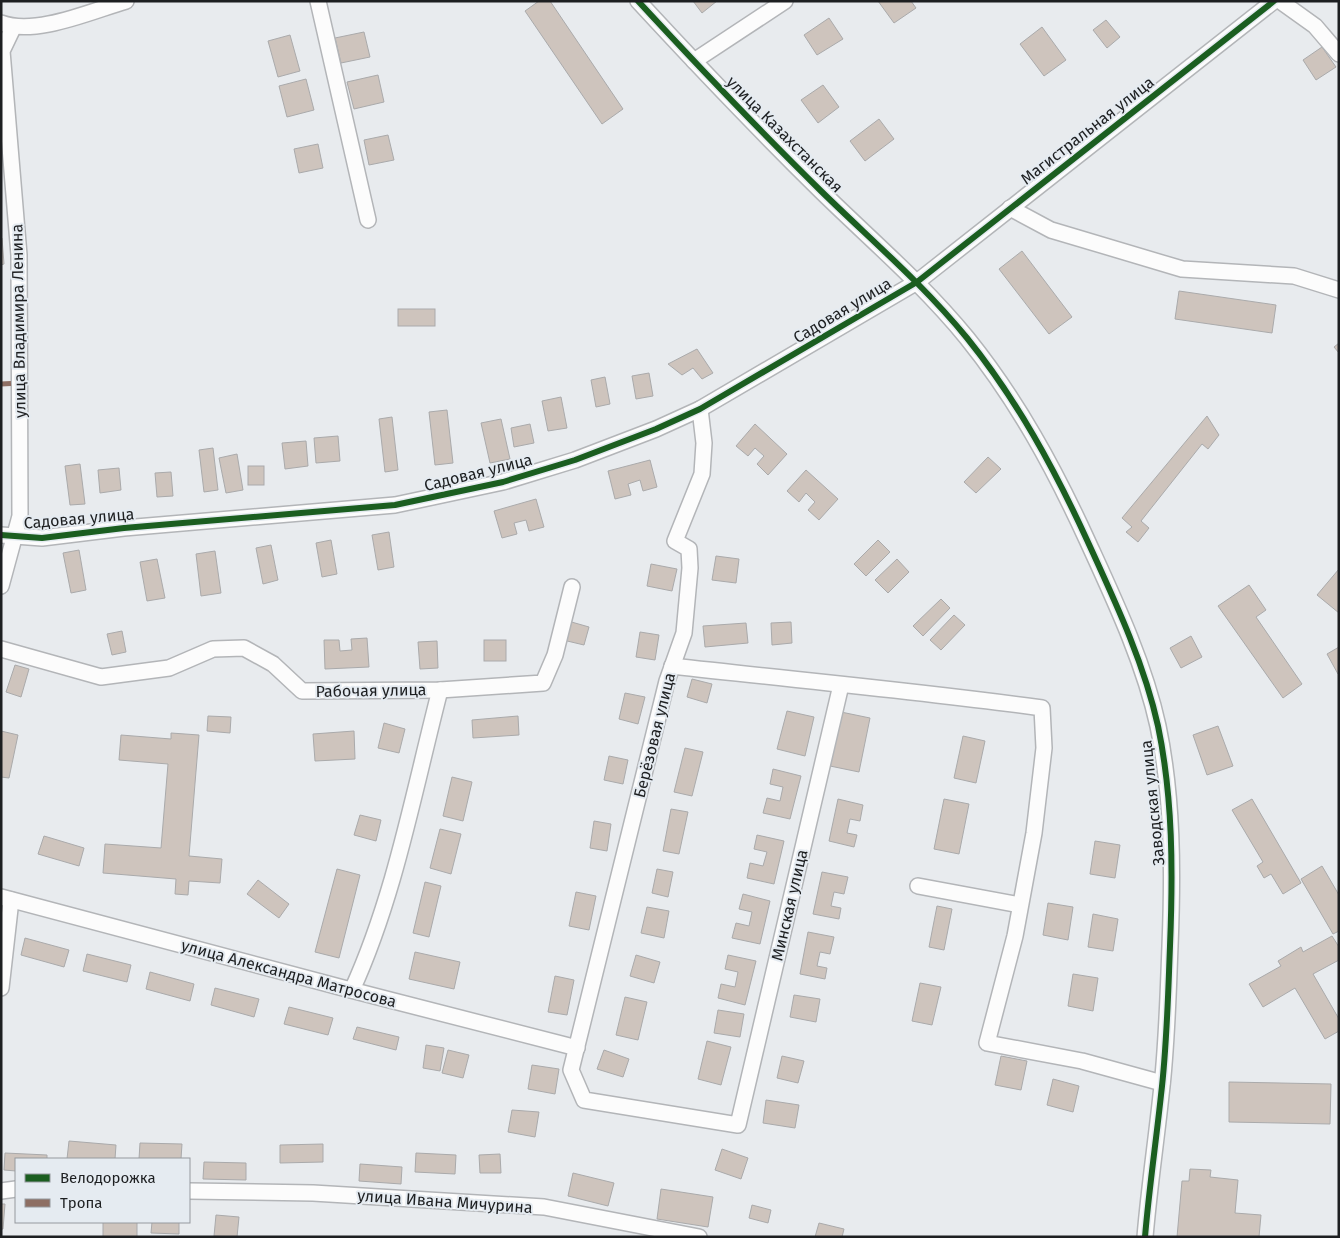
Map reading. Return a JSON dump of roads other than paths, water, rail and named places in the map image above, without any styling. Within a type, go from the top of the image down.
[{"type":"street","points":[[7,25],[45,25],[126,1]]},
{"type":"street","points":[[318,1],[368,220]]},
{"type":"street","name":"улица Казахстанская","points":[[638,1],[809,179],[917,282]]},
{"type":"street","points":[[694,61],[785,1]]},
{"type":"street","name":"Магистральная улица","points":[[917,282],[1274,1]]},
{"type":"street","points":[[1280,1],[1315,26],[1339,54]]},
{"type":"street","name":"улица Владимира Ленина","points":[[1,586],[8,536],[20,516],[19,255],[8,213],[2,51],[7,25]]},
{"type":"street","points":[[1010,208],[1051,230],[1182,269],[1294,276],[1339,290]]},
{"type":"street","name":"Садовая улица","points":[[8,536],[42,538],[124,528],[395,505],[503,482],[576,460],[700,409],[917,282]]},
{"type":"street","name":"Заводская улица","points":[[917,282],[966,337],[1001,383],[1035,436],[1066,493],[1097,561],[1143,674],[1157,722],[1164,761],[1172,836],[1173,886],[1162,1083],[1144,1237]]},
{"type":"street","name":"Берёзовая улица","points":[[572,1070],[672,666],[684,633],[690,568],[689,549],[675,542],[702,474],[704,443],[700,409]]},
{"type":"street","name":"Рабочая улица","points":[[1,649],[100,677],[169,668],[214,648],[244,648],[273,664],[302,691],[440,690],[543,683],[557,648],[572,587]]},
{"type":"street","points":[[672,666],[841,685],[922,691],[1042,708],[1043,757],[1034,832],[1015,936],[987,1043],[1082,1061],[1162,1083]]},
{"type":"street","name":"Минская улица","points":[[572,1070],[584,1100],[738,1125],[841,685]]},
{"type":"street","points":[[352,990],[371,947],[386,897],[440,690]]},
{"type":"street","points":[[918,886],[1020,905]]},
{"type":"street","points":[[1,988],[6,898]]},
{"type":"street","name":"улица Александра Матросова","points":[[6,898],[577,1048]]},
{"type":"street","points":[[1,1191],[15,1189]]},
{"type":"street","name":"улица Ивана Мичурина","points":[[190,1191],[313,1193],[544,1207],[699,1237]]}]
